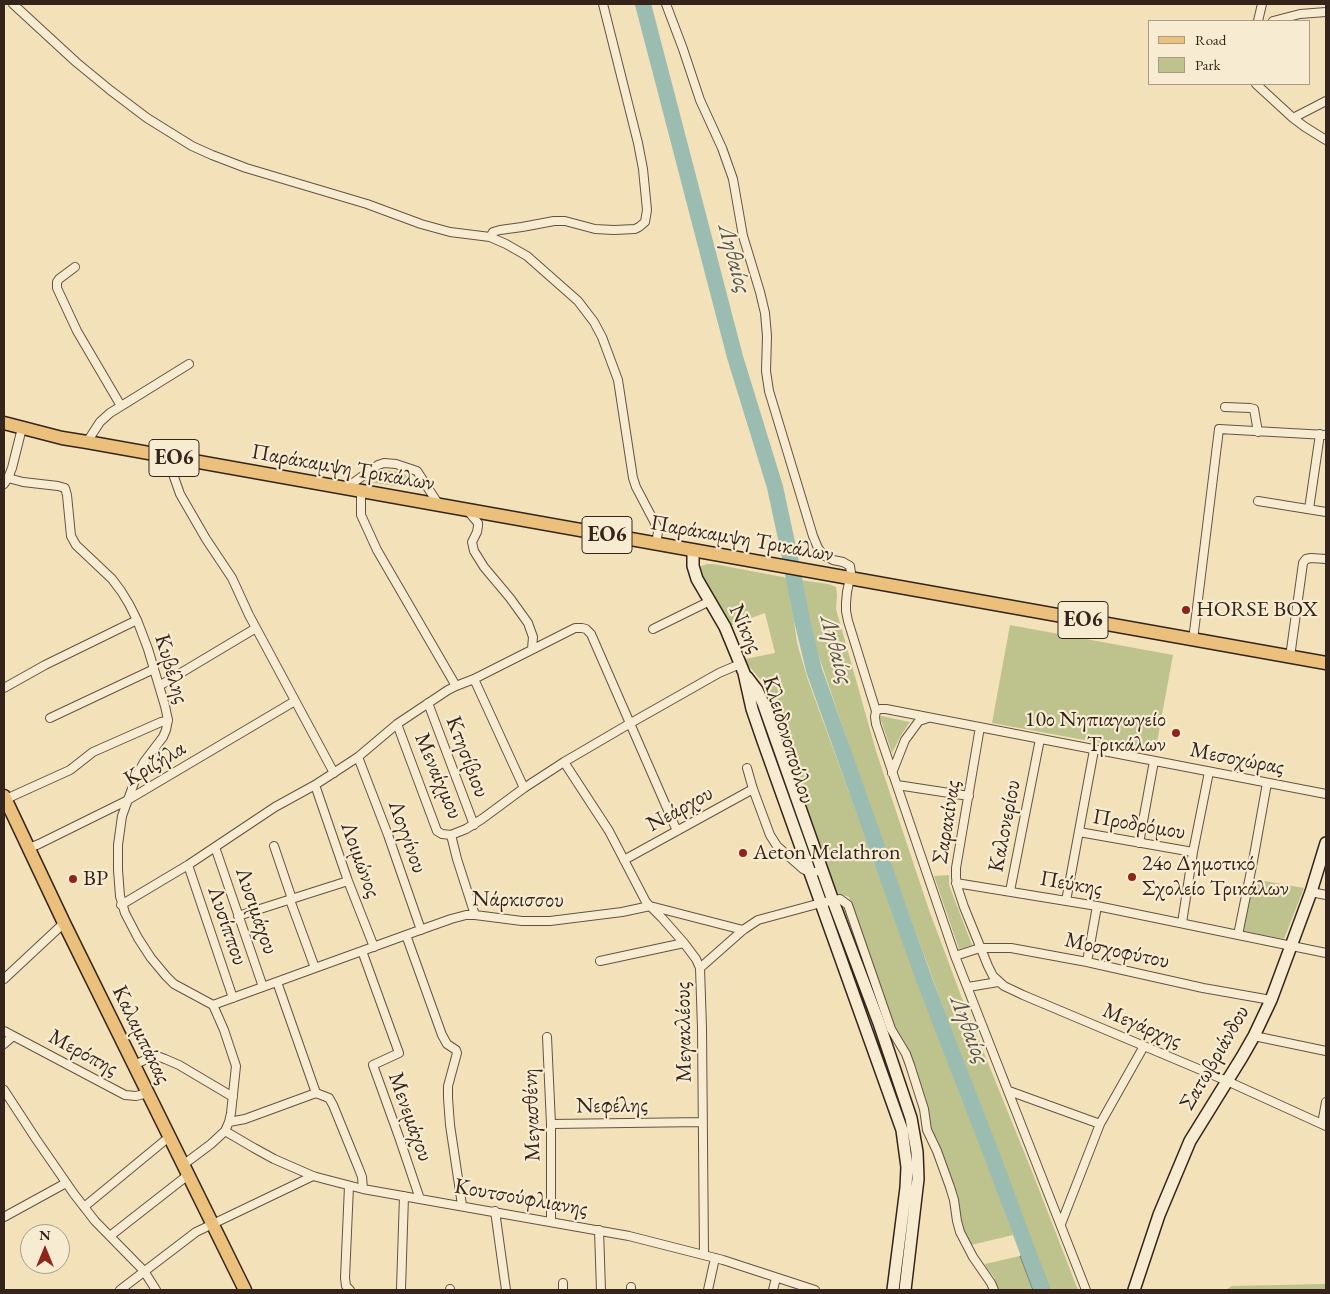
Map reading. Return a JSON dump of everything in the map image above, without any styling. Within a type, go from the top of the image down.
[{"type":"main road","name":"Παράκαμψη Τρικάλων","points":[[4,423],[87,442],[167,457],[1326,663]]},
{"type":"main road","name":"Καλαμπάκας","points":[[5,798],[64,923],[245,1290]]},
{"type":"street","points":[[13,4],[76,62],[110,90],[148,118],[192,146],[254,170],[367,204],[435,228],[461,234],[490,237],[527,256],[578,301],[594,322],[607,349],[618,380],[636,486],[658,527],[656,544]]},
{"type":"street","points":[[490,237],[493,232],[500,230],[554,221],[565,221],[589,228],[614,230],[635,229],[645,222],[647,210],[638,143],[603,4]]},
{"type":"street","points":[[666,4],[700,100],[725,154],[733,179],[743,236],[765,312],[767,336],[766,371],[769,391],[813,536],[823,555],[843,562],[852,569],[845,578],[848,620],[876,711],[876,724],[955,956],[1086,1290]]},
{"type":"street","points":[[1258,20],[1262,4]]},
{"type":"street","points":[[1277,20],[1300,14],[1326,12]]},
{"type":"street","points":[[1257,85],[1293,118],[1326,140]]},
{"type":"street","points":[[1293,118],[1326,101]]},
{"type":"street","points":[[75,267],[59,279],[57,288],[77,331],[121,406]]},
{"type":"street","points":[[87,442],[100,422],[121,406],[189,364]]},
{"type":"street","points":[[1225,407],[1254,409],[1258,432]]},
{"type":"street","points":[[6,481],[16,455],[22,428]]},
{"type":"street","points":[[1193,640],[1220,429],[1323,434],[1309,509]]},
{"type":"street","points":[[167,457],[180,494],[227,569],[256,628],[334,773]]},
{"type":"street","points":[[346,488],[378,465],[384,463],[396,464],[417,471],[439,505]]},
{"type":"street","name":"Κυβέλης","points":[[6,481],[65,488],[71,536],[76,545],[117,586],[125,597],[136,620],[154,669],[168,720],[163,737],[140,768],[122,816],[118,845],[118,886],[121,905],[138,938],[169,980],[213,1005]]},
{"type":"street","points":[[361,491],[362,515],[377,550],[456,686]]},
{"type":"street","points":[[1258,501],[1326,512]]},
{"type":"street","points":[[468,510],[478,523],[477,532],[472,542],[474,551],[484,567],[528,623],[533,637],[532,649]]},
{"type":"street","name":"Νίκης","points":[[693,551],[692,560],[696,579],[725,627],[742,669]]},
{"type":"street","points":[[1290,658],[1303,563],[1306,559],[1311,558],[1326,560]]},
{"type":"street","name":"Νίκης","points":[[653,629],[710,601]]},
{"type":"street","points":[[4,688],[45,665],[136,620]]},
{"type":"street","points":[[159,686],[256,628]]},
{"type":"street","points":[[121,905],[188,865],[275,807],[334,773],[358,757],[397,724],[428,703],[456,686],[474,679],[575,628],[586,629],[591,634],[677,831]]},
{"type":"street","points":[[50,718],[154,669]]},
{"type":"street","points":[[475,915],[457,859],[452,834],[474,824],[564,762],[629,724],[719,673],[742,669]]},
{"type":"street","name":"Κλειδονοπούλου","points":[[742,669],[757,690],[763,703],[822,870],[827,902],[902,1130],[907,1167],[893,1290]]},
{"type":"street","name":"Κλειδονοπούλου","points":[[742,669],[752,708],[810,873],[827,902],[887,1032],[911,1118],[917,1152],[918,1185],[905,1290]]},
{"type":"street","points":[[474,679],[524,788]]},
{"type":"street","name":"Κριζήλα","points":[[29,848],[126,802],[295,701]]},
{"type":"street","name":"Κτησίβιου","points":[[428,703],[474,824]]},
{"type":"street","name":"Μεσοχώρας","points":[[876,711],[886,709],[1326,794]]},
{"type":"street","points":[[892,773],[905,740],[919,720],[929,717]]},
{"type":"street","points":[[5,798],[70,770],[92,752],[168,720]]},
{"type":"street","name":"Μεναίχμου","points":[[397,724],[437,831],[442,834],[452,834]]},
{"type":"street","name":"Σαρακίνας","points":[[980,727],[956,868],[956,883],[980,948]]},
{"type":"street","name":"Καλονερίου","points":[[1010,891],[1040,739]]},
{"type":"street","points":[[1066,901],[1094,750]]},
{"type":"street","name":"Λογγίνου","points":[[358,757],[421,930]]},
{"type":"street","points":[[1139,843],[1154,761]]},
{"type":"street","name":"Μεγακλέους","points":[[564,762],[604,823],[639,891],[684,943],[700,968],[704,1255]]},
{"type":"street","points":[[747,768],[770,835],[777,846],[794,862],[810,873],[822,870]]},
{"type":"street","points":[[1182,923],[1193,852],[1209,772]]},
{"type":"street","points":[[1238,935],[1267,783]]},
{"type":"street","name":"Λοιμώνος","points":[[315,785],[348,881],[374,946]]},
{"type":"street","points":[[897,785],[969,796]]},
{"type":"street","name":"Νεάρχου","points":[[624,860],[753,789]]},
{"type":"street","name":"Προδρόμου","points":[[1079,832],[1193,852]]},
{"type":"street","name":"Σατωβριάνδου","points":[[1134,1290],[1159,1215],[1190,1141],[1254,1036],[1271,1000],[1311,892],[1326,843]]},
{"type":"street","points":[[274,846],[315,968]]},
{"type":"street","name":"Λυσιμάχου","points":[[215,847],[263,986]]},
{"type":"street","name":"Λυσίππου","points":[[188,865],[234,998]]},
{"type":"street","points":[[238,916],[348,881]]},
{"type":"street","name":"Πεύκης","points":[[956,883],[1096,906],[1326,953]]},
{"type":"street","points":[[1311,892],[1326,895]]},
{"type":"street","points":[[700,968],[743,930],[758,920],[827,902]]},
{"type":"street","name":"Νάρκισσου","points":[[213,1005],[460,916],[475,915],[516,920],[550,921],[622,912],[650,906],[743,930]]},
{"type":"street","points":[[1087,962],[1096,906]]},
{"type":"street","points":[[4,979],[64,923]]},
{"type":"street","points":[[406,935],[442,1036],[447,1044],[456,1050],[457,1053],[448,1086],[448,1098],[462,1206]]},
{"type":"street","points":[[600,961],[684,943]]},
{"type":"street","points":[[968,987],[998,982],[991,972],[980,948]]},
{"type":"street","name":"Μοσχοφύτου","points":[[955,956],[980,948],[1011,948],[1087,962],[1203,988],[1271,1000]]},
{"type":"street","name":"Μενεμάχου","points":[[362,951],[399,1053],[373,1065],[420,1198]]},
{"type":"street","points":[[277,982],[316,1093]]},
{"type":"street","name":"Μεγάρχης","points":[[998,982],[1023,995],[1227,1081],[1324,1125]]},
{"type":"street","points":[[110,1236],[186,1170],[225,1131],[229,1122],[236,1070],[224,1030],[213,1005]]},
{"type":"street","name":"Μερόπης","points":[[4,1032],[125,1095],[136,1096],[148,1093]]},
{"type":"street","points":[[887,1032],[906,1054],[924,1108],[928,1130],[954,1200],[956,1220],[960,1232],[994,1290]]},
{"type":"street","points":[[4,1044],[13,1036]]},
{"type":"street","points":[[1254,1036],[1326,1051]]},
{"type":"street","name":"Μεγασθένη","points":[[547,1037],[551,1124],[551,1221]]},
{"type":"street","points":[[1061,1224],[1100,1124],[1144,1046]]},
{"type":"street","points":[[134,1065],[156,1056],[165,1059],[179,1065],[233,1098]]},
{"type":"street","points":[[4,1090],[84,1207],[144,1271],[156,1290]]},
{"type":"street","points":[[1009,1091],[1100,1124]]},
{"type":"street","points":[[229,1122],[245,1119],[316,1093],[329,1098],[362,1177],[363,1189]]},
{"type":"street","points":[[1324,1125],[1326,1102]]},
{"type":"street","name":"Νεφέλης","points":[[551,1124],[703,1122]]},
{"type":"street","name":"Κουτσούφλιανης","points":[[225,1131],[264,1154],[313,1176],[349,1186],[630,1236],[715,1258],[815,1290]]},
{"type":"street","points":[[84,1207],[170,1137]]},
{"type":"street","points":[[120,1290],[196,1232],[313,1176]]},
{"type":"street","points":[[4,1217],[66,1183]]},
{"type":"street","points":[[349,1186],[345,1281],[347,1288],[350,1290]]},
{"type":"street","points":[[401,1289],[404,1196]]},
{"type":"street","points":[[495,1211],[506,1290]]},
{"type":"street","points":[[599,1230],[601,1290]]},
{"type":"street","points":[[708,1290],[715,1258]]},
{"type":"street","points":[[773,1290],[776,1278]]},
{"type":"green space","points":[[378,469],[404,473],[414,486],[395,486],[362,481]]},
{"type":"green space","points":[[707,564],[788,578],[797,643],[808,680],[1013,1235],[971,1245],[963,1232],[930,1129],[857,917],[849,897],[837,893],[769,704],[784,721],[773,698],[745,659],[775,653],[765,613],[729,626],[702,580],[699,569]]},
{"type":"green space","points":[[800,580],[836,587],[836,609],[876,751],[929,910],[963,1001],[1078,1290],[1050,1290],[865,793],[807,621]]},
{"type":"green space","points":[[1010,625],[1173,655],[1155,753],[992,723]]},
{"type":"green space","points":[[880,717],[910,722],[892,753]]},
{"type":"green space","points":[[949,875],[949,885],[972,945],[959,949],[934,876]]},
{"type":"green space","points":[[1253,879],[1304,888],[1284,939],[1243,931]]},
{"type":"green space","points":[[1020,1256],[1033,1290],[998,1290],[994,1277],[985,1264]]},
{"type":"green space","points":[[1326,1284],[1326,1290],[1225,1290],[1232,1286]]},
{"type":"water","points":[[1035,1251],[1050,1290],[1033,1290],[1020,1256]]},
{"type":"waterway","name":"Ληθαίος","points":[[643,4],[735,357],[775,487],[814,670],[925,982],[1042,1290]]},
{"type":"place","name":"HORSE BOX","points":[[1186,610]]},
{"type":"place","name":"10ο Νηπιαγωγείο Τρικάλων","points":[[1176,733]]},
{"type":"place","name":"Aeton Melathron","points":[[743,853]]},
{"type":"place","name":"24ο Δημοτικό Σχολείο Τρικάλων","points":[[1132,877]]},
{"type":"place","name":"BP","points":[[73,879]]}]
